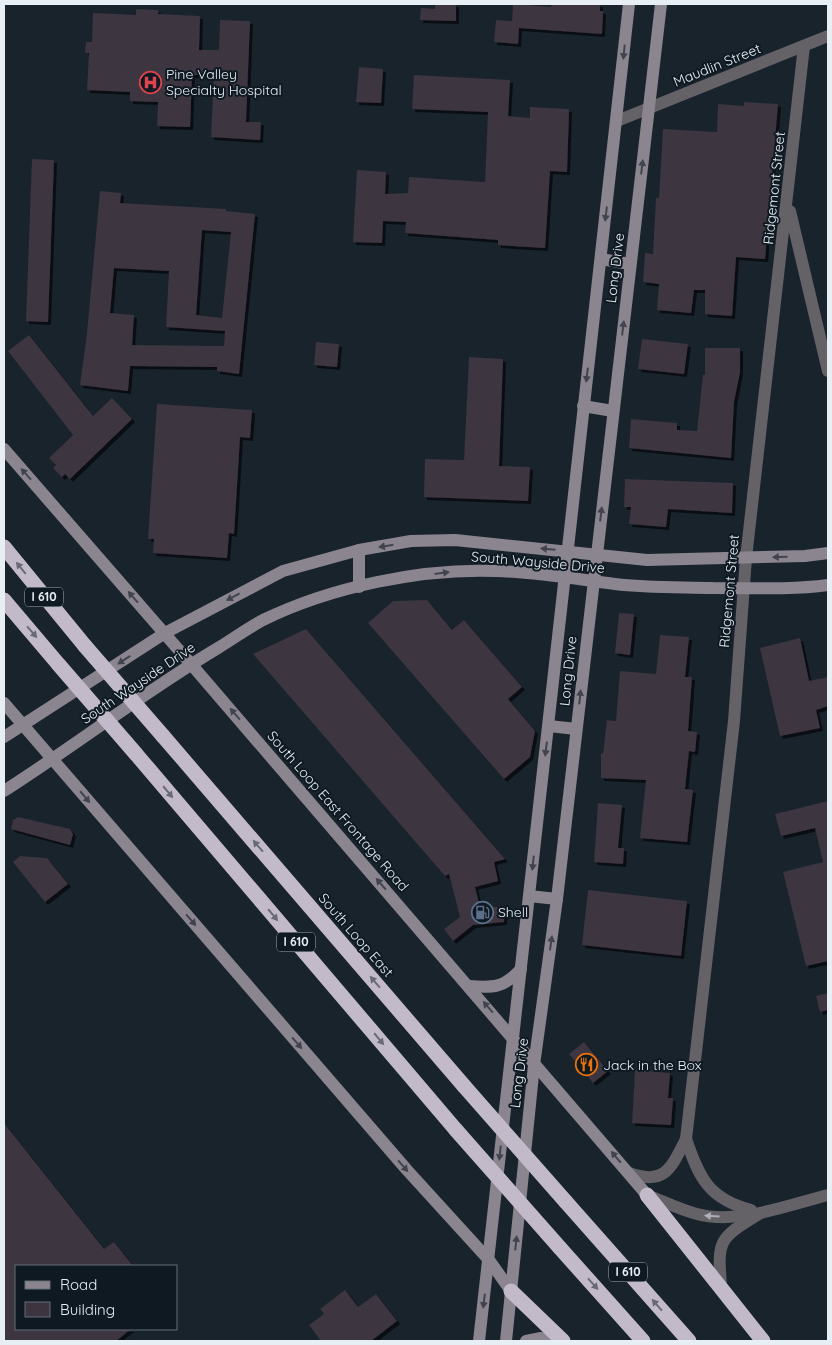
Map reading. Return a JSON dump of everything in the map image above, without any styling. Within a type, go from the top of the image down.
[{"type":"highway","name":"South Loop East","points":[[4,547],[85,646],[464,1086],[689,1341]]},
{"type":"highway","name":"I 610","points":[[4,600],[456,1130],[643,1341]]},
{"type":"highway","points":[[647,1195],[764,1341]]},
{"type":"highway","points":[[511,1291],[562,1341]]},
{"type":"main road","name":"Long Drive","points":[[479,1341],[629,4]]},
{"type":"main road","name":"Long Drive","points":[[506,1341],[534,1065],[557,899],[661,4]]},
{"type":"main road","points":[[601,259],[630,264]]},
{"type":"main road","points":[[583,406],[613,411]]},
{"type":"main road","name":"South Loop East Frontage Road","points":[[4,450],[470,986],[512,1035],[534,1065],[647,1195]]},
{"type":"main road","name":"South Wayside Drive","points":[[4,738],[165,633],[283,571],[359,550],[411,542],[455,540],[569,550],[646,560],[746,558],[828,553]]},
{"type":"main road","points":[[359,550],[359,587]]},
{"type":"main road","name":"South Wayside Drive","points":[[4,791],[53,760],[192,664],[261,621],[291,608],[359,587],[405,577],[452,571],[496,571],[666,587],[780,589],[828,585]]},
{"type":"main road","points":[[4,703],[407,1170],[489,1260],[511,1291]]},
{"type":"main road","points":[[549,726],[576,729]]},
{"type":"main road","points":[[529,896],[557,899]]},
{"type":"main road","points":[[470,986],[497,986],[510,982],[521,969]]},
{"type":"main road","points":[[526,1341],[541,1338],[562,1341]]},
{"type":"street","name":"Maudlin Street","points":[[617,120],[649,109],[828,36]]},
{"type":"street","name":"Ridgemont Street","points":[[629,1173],[645,1178],[658,1176],[671,1170],[686,1139],[734,721],[746,558],[788,203],[804,46]]},
{"type":"street","points":[[788,203],[828,371]]},
{"type":"street","name":"Ridgemont Street","points":[[686,1139],[696,1171],[706,1185],[735,1206],[761,1213]]},
{"type":"street","points":[[647,1195],[698,1214],[717,1217],[761,1213],[828,1195]]},
{"type":"street","points":[[721,1285],[718,1258],[722,1243],[731,1231],[761,1213]]},
{"type":"building","points":[[435,4],[456,4],[456,21],[420,20],[421,8],[435,9]]},
{"type":"building","points":[[513,4],[551,7],[552,4],[600,4],[600,11],[603,11],[602,34],[519,28],[518,44],[494,42],[496,20],[512,21]]},
{"type":"building","points":[[136,9],[158,10],[158,14],[200,16],[199,50],[219,50],[220,20],[250,21],[246,122],[261,122],[260,140],[211,137],[214,75],[192,75],[190,127],[157,126],[158,102],[130,101],[130,92],[87,90],[89,53],[85,53],[86,42],[92,42],[93,13],[136,15]]},
{"type":"building","points":[[359,67],[383,69],[381,103],[356,102]]},
{"type":"building","points":[[414,75],[510,80],[508,116],[530,118],[530,107],[569,109],[567,172],[550,171],[545,248],[498,245],[498,240],[405,233],[406,222],[383,221],[382,243],[353,242],[357,170],[386,172],[385,194],[408,193],[409,177],[485,182],[488,112],[412,109]]},
{"type":"building","points":[[744,102],[778,104],[765,259],[736,257],[732,316],[705,314],[705,290],[694,290],[691,313],[657,310],[659,284],[643,282],[645,253],[653,254],[656,198],[659,198],[663,129],[717,132],[718,104],[744,106]]},
{"type":"building","points":[[32,159],[54,160],[48,322],[26,321]]},
{"type":"building","points":[[100,191],[121,193],[120,203],[226,209],[226,211],[255,214],[239,374],[217,371],[217,367],[130,366],[128,391],[80,385],[87,333]],"holes":[[[202,230],[231,232],[222,318],[196,315]],[[114,268],[169,271],[166,327],[225,331],[224,346],[132,345],[134,315],[110,313]]]},
{"type":"building","points":[[29,335],[93,416],[112,398],[132,419],[70,479],[65,474],[62,477],[53,468],[56,465],[49,458],[73,435],[8,351]]},
{"type":"building","points":[[642,339],[688,344],[684,374],[638,369]]},
{"type":"building","points":[[316,342],[339,344],[337,367],[314,365]]},
{"type":"building","points":[[705,348],[740,348],[740,372],[734,402],[731,458],[629,448],[631,419],[677,423],[677,430],[697,431],[703,375],[705,375]]},
{"type":"building","points":[[469,357],[503,359],[499,466],[530,467],[528,501],[424,497],[425,459],[464,460]]},
{"type":"building","points":[[157,404],[252,410],[250,438],[240,437],[234,534],[229,533],[227,558],[153,553],[154,539],[148,539]]},
{"type":"building","points":[[625,479],[733,483],[732,513],[668,509],[666,527],[629,524],[631,507],[624,507]]},
{"type":"building","points":[[427,600],[452,630],[464,620],[522,687],[508,699],[535,731],[530,757],[504,779],[368,623],[393,601]]},
{"type":"building","points":[[619,613],[634,614],[630,655],[615,653]]},
{"type":"building","points":[[306,629],[505,859],[494,862],[498,881],[475,887],[480,907],[505,907],[504,922],[473,925],[453,941],[444,929],[460,917],[449,874],[445,876],[253,654]]},
{"type":"building","points":[[660,635],[689,637],[685,677],[692,677],[688,731],[697,732],[695,752],[689,751],[685,789],[693,790],[687,842],[640,838],[646,780],[601,778],[601,753],[603,754],[607,720],[616,721],[620,671],[656,674]]},
{"type":"building","points":[[800,638],[809,681],[828,677],[828,706],[816,710],[820,728],[780,736],[760,648]]},
{"type":"building","points":[[828,801],[828,961],[806,966],[783,872],[823,862],[815,828],[781,836],[775,814]]},
{"type":"building","points":[[598,803],[622,805],[618,848],[624,848],[623,864],[594,862]]},
{"type":"building","points":[[18,817],[70,829],[73,834],[70,845],[11,829],[13,820]]},
{"type":"building","points":[[20,856],[47,858],[68,884],[45,902],[13,862]]},
{"type":"building","points":[[588,890],[687,901],[681,956],[582,945]]},
{"type":"building","points":[[828,993],[828,1010],[820,1012],[816,996]]},
{"type":"building","points":[[584,1042],[608,1071],[593,1083],[569,1054]]},
{"type":"building","points":[[635,1070],[670,1073],[668,1098],[673,1098],[671,1125],[632,1123]]},
{"type":"building","points":[[4,1123],[104,1249],[114,1242],[132,1265],[15,1265],[15,1330],[130,1330],[116,1341],[4,1341]]},
{"type":"building","points":[[345,1290],[358,1307],[376,1294],[397,1321],[371,1341],[321,1341],[309,1325],[324,1314],[320,1309]]},
{"type":"place","name":"Pine Valley Specialty Hospital","points":[[150,82]]},
{"type":"place","name":"Shell","points":[[482,912]]},
{"type":"place","name":"Jack in the Box","points":[[587,1065]]}]
